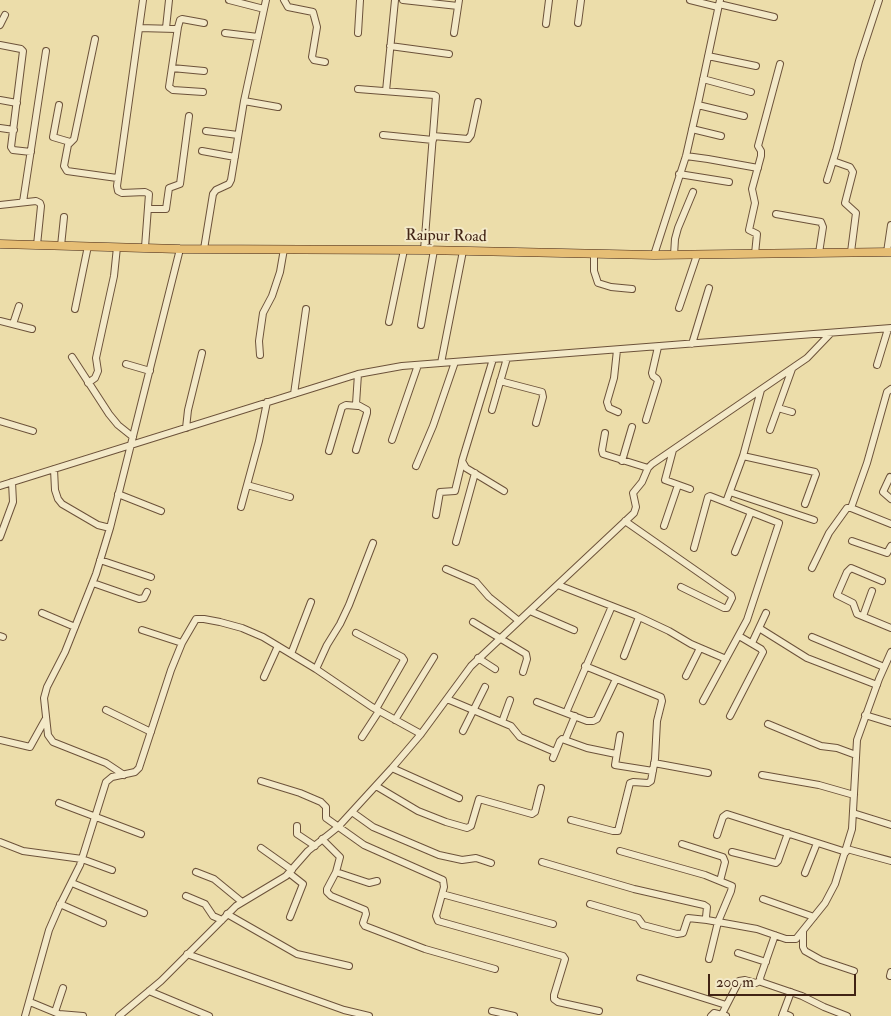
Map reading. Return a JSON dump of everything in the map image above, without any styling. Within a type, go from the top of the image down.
[{"type":"main road","name":"Raipur Road","points":[[0,244],[180,249],[434,250],[654,255],[889,252]]},
{"type":"street","points":[[143,0],[117,186],[120,193],[148,193],[150,198],[144,247]]},
{"type":"street","points":[[166,28],[169,0]]},
{"type":"street","points":[[229,0],[264,9]]},
{"type":"street","points":[[204,249],[213,194],[230,182],[244,101],[266,0]]},
{"type":"street","points":[[284,0],[288,7],[313,12],[317,27],[312,57],[314,60],[325,62]]},
{"type":"street","points":[[358,33],[360,0]]},
{"type":"street","points":[[386,91],[395,0]]},
{"type":"street","points":[[403,0],[459,3],[454,33]]},
{"type":"street","points":[[546,24],[549,0]]},
{"type":"street","points":[[578,23],[581,0]]},
{"type":"street","points":[[690,0],[774,16]]},
{"type":"street","points":[[827,180],[859,61],[879,0]]},
{"type":"street","points":[[654,255],[686,156],[719,4]]},
{"type":"street","points":[[0,25],[4,15]]},
{"type":"street","points":[[202,92],[170,88],[180,20],[204,24]]},
{"type":"street","points":[[139,28],[175,29],[178,27]]},
{"type":"street","points":[[225,33],[258,37]]},
{"type":"street","points":[[95,39],[74,139],[68,145],[64,166],[66,170],[118,178]]},
{"type":"street","points":[[0,45],[23,51],[12,149],[31,152]]},
{"type":"street","points":[[390,46],[449,54]]},
{"type":"street","points":[[23,202],[46,51]]},
{"type":"street","points":[[708,56],[756,66]]},
{"type":"street","points":[[755,254],[757,234],[750,232],[749,229],[755,200],[752,189],[761,153],[758,146],[780,64]]},
{"type":"street","points":[[172,68],[204,71]]},
{"type":"street","points":[[703,79],[751,92]]},
{"type":"street","points":[[358,89],[435,95],[437,100],[424,250]]},
{"type":"street","points":[[0,100],[17,103]]},
{"type":"street","points":[[244,101],[278,107]]},
{"type":"street","points":[[383,135],[469,138],[478,102]]},
{"type":"street","points":[[59,105],[53,137],[70,142]]},
{"type":"street","points":[[698,106],[744,116]]},
{"type":"street","points":[[148,209],[166,208],[169,188],[180,184],[189,116]]},
{"type":"street","points":[[0,128],[14,130]]},
{"type":"street","points":[[692,129],[721,136]]},
{"type":"street","points":[[206,131],[238,135]]},
{"type":"street","points":[[202,151],[234,157]]},
{"type":"street","points":[[686,156],[708,158],[758,168]]},
{"type":"street","points":[[833,161],[850,167],[853,172],[845,203],[856,213],[851,252]]},
{"type":"street","points":[[679,174],[729,182]]},
{"type":"street","points":[[674,255],[678,228],[693,192]]},
{"type":"street","points":[[0,205],[36,201],[40,204],[37,245]]},
{"type":"street","points":[[776,214],[821,222],[823,226],[819,253]]},
{"type":"street","points":[[61,246],[64,217]]},
{"type":"street","points":[[889,252],[891,225]]},
{"type":"street","points":[[75,308],[88,246]]},
{"type":"street","points":[[88,383],[95,378],[98,370],[96,358],[114,276],[117,247]]},
{"type":"street","points":[[124,774],[106,763],[53,742],[48,735],[45,719],[45,692],[63,657],[93,583],[110,528],[180,249]]},
{"type":"street","points":[[260,355],[259,341],[263,313],[280,272],[284,249]]},
{"type":"street","points":[[389,322],[404,250]]},
{"type":"street","points":[[420,325],[434,250]]},
{"type":"street","points":[[441,363],[463,251]]},
{"type":"street","points":[[594,254],[594,271],[598,283],[611,287],[632,289]]},
{"type":"street","points":[[679,308],[697,254]]},
{"type":"street","points":[[692,344],[709,288]]},
{"type":"street","points":[[13,324],[18,306]]},
{"type":"street","points":[[294,394],[306,309]]},
{"type":"street","points":[[0,321],[32,329]]},
{"type":"street","points":[[0,486],[358,374],[418,365],[890,328],[877,365]]},
{"type":"street","points":[[120,1016],[150,991],[224,917],[242,902],[290,871],[322,839],[338,827],[421,734],[448,699],[466,670],[558,585],[636,509],[632,494],[642,482],[648,468],[652,464],[792,369],[816,350],[830,334]]},
{"type":"street","points":[[646,420],[658,382],[657,378],[652,376],[652,373],[658,347]]},
{"type":"street","points":[[617,350],[614,378],[607,402],[609,408],[618,412]]},
{"type":"street","points":[[186,428],[188,410],[202,353]]},
{"type":"street","points":[[72,357],[114,422],[133,437]]},
{"type":"street","points":[[492,410],[507,358]]},
{"type":"street","points":[[436,515],[440,492],[455,491],[462,461],[493,359]]},
{"type":"street","points":[[416,466],[433,426],[455,362]]},
{"type":"street","points":[[126,364],[150,371]]},
{"type":"street","points":[[392,440],[418,365]]},
{"type":"street","points":[[770,430],[792,369]]},
{"type":"street","points":[[358,374],[356,402],[358,406]]},
{"type":"street","points":[[500,381],[542,392],[543,396],[536,423]]},
{"type":"street","points":[[851,508],[868,463],[887,392],[891,389]]},
{"type":"street","points":[[726,502],[743,456],[761,390]]},
{"type":"street","points":[[241,507],[259,441],[267,402]]},
{"type":"street","points":[[329,451],[342,407],[346,405],[358,406],[367,410],[356,450]]},
{"type":"street","points":[[778,408],[792,412]]},
{"type":"street","points":[[0,421],[34,431]]},
{"type":"street","points":[[622,461],[632,427]]},
{"type":"street","points":[[605,433],[603,454],[648,468]]},
{"type":"street","points":[[673,450],[665,480],[690,489]]},
{"type":"street","points":[[743,456],[815,472],[816,474],[806,504]]},
{"type":"street","points":[[462,461],[464,466],[504,491]]},
{"type":"street","points":[[54,469],[55,490],[62,504],[98,525],[110,528]]},
{"type":"street","points":[[456,542],[475,473]]},
{"type":"street","points":[[890,478],[883,492],[891,499]]},
{"type":"street","points":[[0,537],[13,502],[12,482]]},
{"type":"street","points":[[247,485],[290,497]]},
{"type":"street","points":[[664,526],[678,485]]},
{"type":"street","points":[[730,492],[814,520]]},
{"type":"street","points":[[118,494],[161,511]]},
{"type":"street","points":[[694,548],[708,497],[711,496],[778,522],[779,525],[753,605],[739,636],[703,700]]},
{"type":"street","points":[[812,568],[845,510],[851,508],[891,524]]},
{"type":"street","points":[[735,552],[751,512]]},
{"type":"street","points":[[625,520],[731,594],[732,598],[727,608],[724,608],[681,587]]},
{"type":"street","points":[[852,540],[887,553],[891,546]]},
{"type":"street","points":[[316,669],[326,645],[340,624],[349,605],[373,542]]},
{"type":"street","points":[[100,560],[151,577]]},
{"type":"street","points":[[882,581],[852,568],[848,572],[837,595],[852,602],[856,613],[891,628]]},
{"type":"street","points":[[446,569],[476,582],[489,597],[519,621]]},
{"type":"street","points":[[93,583],[140,599],[144,598],[147,592]]},
{"type":"street","points":[[558,585],[639,617],[726,659]]},
{"type":"street","points":[[863,616],[872,591]]},
{"type":"street","points":[[291,654],[311,602]]},
{"type":"street","points":[[566,713],[612,606]]},
{"type":"street","points":[[530,611],[574,630]]},
{"type":"street","points":[[42,613],[75,627]]},
{"type":"street","points":[[752,643],[766,613]]},
{"type":"street","points":[[624,656],[639,617]]},
{"type":"street","points":[[25,1016],[49,930],[82,858],[106,782],[109,778],[135,772],[139,768],[168,679],[182,643],[194,621],[201,618],[242,628],[278,646],[377,710],[421,734]]},
{"type":"street","points":[[473,622],[526,655],[527,659],[523,672]]},
{"type":"street","points":[[759,628],[807,658],[876,685]]},
{"type":"street","points":[[142,630],[182,643]]},
{"type":"street","points":[[356,634],[402,657],[404,660],[362,737]]},
{"type":"street","points":[[730,716],[762,654],[761,649],[739,636]]},
{"type":"street","points":[[812,637],[884,667]]},
{"type":"street","points":[[264,677],[278,646]]},
{"type":"street","points":[[686,676],[700,648]]},
{"type":"street","points":[[590,904],[638,918],[643,925],[677,934],[683,933],[688,918],[756,929],[793,940],[814,917],[832,890],[846,851],[852,829],[857,740],[876,685],[891,652]]},
{"type":"street","points":[[395,720],[434,657]]},
{"type":"street","points":[[478,658],[495,669]]},
{"type":"street","points":[[571,820],[617,831],[630,783],[650,782],[654,763],[656,724],[662,698],[586,666]]},
{"type":"street","points":[[537,702],[590,722],[595,720],[616,679]]},
{"type":"street","points":[[463,731],[485,687]]},
{"type":"street","points":[[448,699],[513,727],[520,737],[554,755],[560,740],[616,754]]},
{"type":"street","points":[[502,722],[510,700]]},
{"type":"street","points":[[106,710],[151,732]]},
{"type":"street","points":[[865,715],[891,723]]},
{"type":"street","points":[[565,740],[575,716]]},
{"type":"street","points":[[0,740],[30,747],[45,719]]},
{"type":"street","points":[[768,724],[821,746],[837,748],[856,755]]},
{"type":"street","points":[[620,735],[616,765],[653,771]]},
{"type":"street","points":[[654,763],[708,773]]},
{"type":"street","points":[[392,768],[459,798]]},
{"type":"street","points":[[762,775],[827,787],[854,796]]},
{"type":"street","points":[[261,781],[300,793],[321,802],[326,807],[326,817],[373,850],[442,879],[444,884],[436,916],[438,921],[562,955],[565,959],[554,999],[558,1002],[599,1011]]},
{"type":"street","points":[[376,786],[418,811],[467,828],[471,826],[478,799],[532,814],[535,812],[541,788]]},
{"type":"street","points":[[59,803],[141,834]]},
{"type":"street","points":[[352,812],[373,827],[442,856],[462,860],[476,858],[491,863]]},
{"type":"street","points":[[853,813],[891,825]]},
{"type":"street","points":[[717,836],[723,817],[728,814],[846,851],[891,861]]},
{"type":"street","points":[[297,826],[297,834],[315,846]]},
{"type":"street","points":[[732,852],[776,863],[788,833]]},
{"type":"street","points":[[322,839],[340,856],[336,872],[327,892],[331,896],[365,910],[366,914],[363,921],[365,926],[425,950],[495,969]]},
{"type":"street","points":[[0,842],[23,851],[82,858],[112,870]]},
{"type":"street","points":[[805,873],[817,842]]},
{"type":"street","points":[[682,844],[723,857],[725,862],[720,881]]},
{"type":"street","points":[[261,848],[303,884],[290,917]]},
{"type":"street","points":[[620,851],[730,884],[732,888],[718,922],[709,959]]},
{"type":"street","points":[[542,862],[634,889],[704,905],[707,908],[707,920]]},
{"type":"street","points":[[196,872],[210,876],[242,902]]},
{"type":"street","points":[[336,872],[367,882],[377,881]]},
{"type":"street","points":[[72,883],[144,913]]},
{"type":"street","points":[[442,894],[553,924]]},
{"type":"street","points":[[186,896],[205,904],[213,916],[224,917],[298,954],[349,966]]},
{"type":"street","points":[[763,899],[814,917]]},
{"type":"street","points":[[60,904],[103,923]]},
{"type":"street","points":[[803,931],[803,947],[805,951],[821,960],[854,971]]},
{"type":"street","points":[[760,981],[775,935]]},
{"type":"street","points":[[738,953],[766,962]]},
{"type":"street","points":[[187,954],[348,1014],[369,1016]]},
{"type":"street","points":[[640,978],[726,1005]]},
{"type":"street","points":[[711,1016],[714,1013],[724,1015],[726,1005],[739,981],[745,980],[756,983],[760,981],[847,1016]]},
{"type":"street","points":[[55,1012],[63,988]]},
{"type":"street","points":[[150,991],[209,1016]]},
{"type":"street","points":[[790,1016],[782,1014],[791,992]]},
{"type":"street","points":[[30,1002],[55,1012],[83,1016]]},
{"type":"street","points":[[492,1011],[514,1016]]}]
